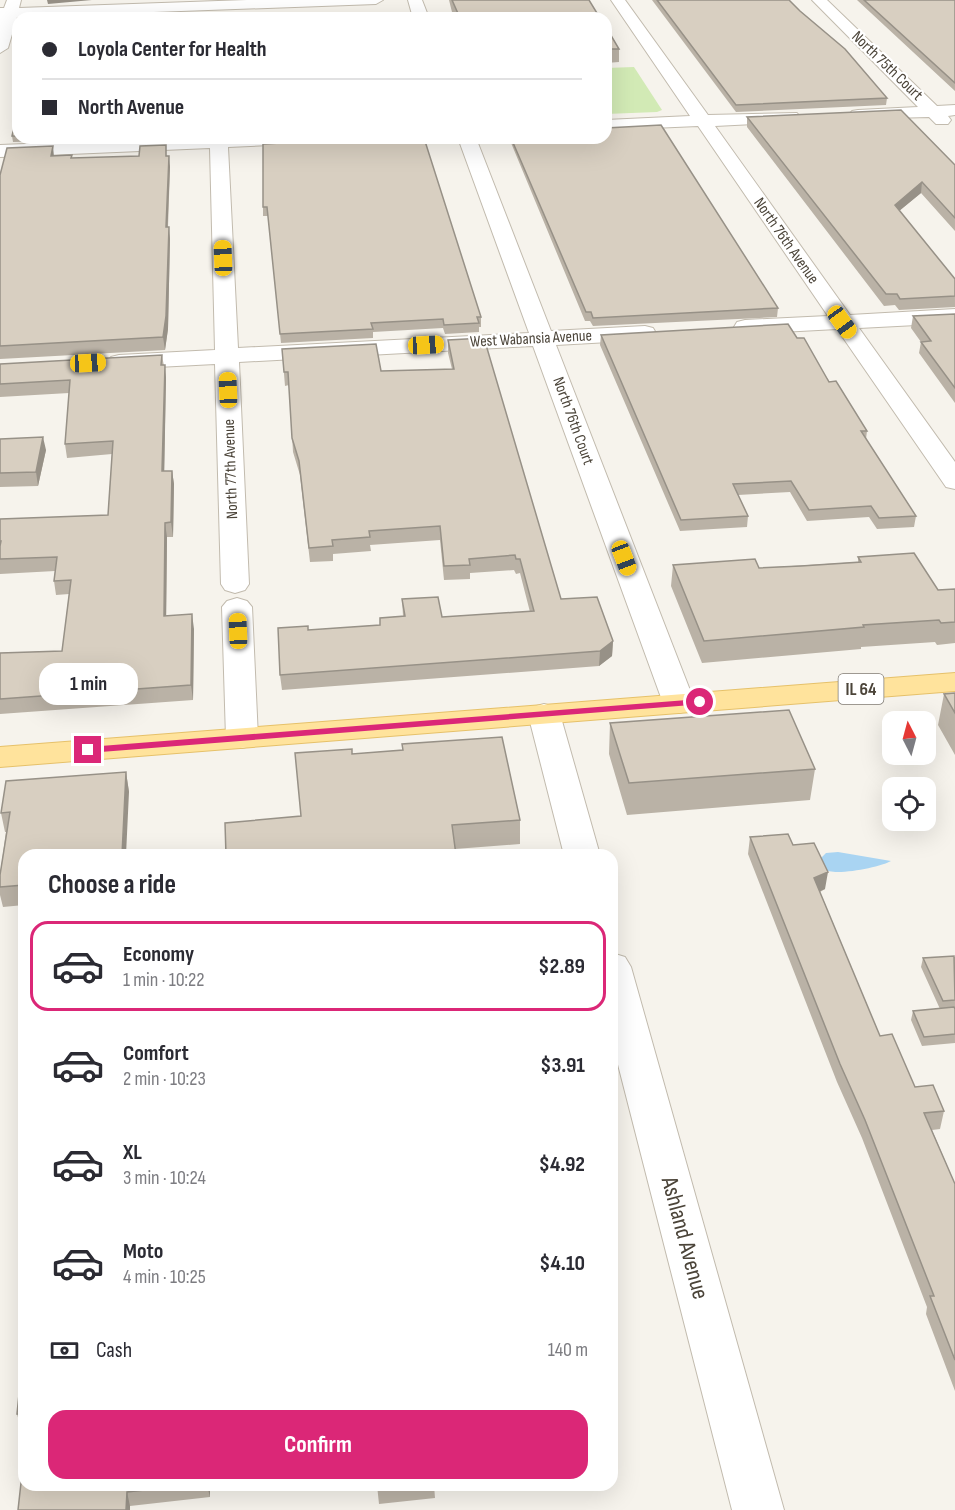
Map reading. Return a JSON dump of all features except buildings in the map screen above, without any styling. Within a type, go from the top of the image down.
[{"type":"main road","name":"IL 64","points":[[0,757],[955,682]]},
{"type":"street","points":[[0,48],[8,9],[215,8],[376,0]]},
{"type":"street","name":"North 76th Avenue","points":[[618,0],[955,481]]},
{"type":"street","name":"North 75th Court","points":[[819,0],[955,133]]},
{"type":"street","points":[[843,115],[955,110]]},
{"type":"street","points":[[612,125],[808,117]]},
{"type":"street","points":[[0,151],[139,144]]},
{"type":"street","name":"North 77th Avenue","points":[[219,144],[242,738]]},
{"type":"street","name":"North 76th Court","points":[[469,144],[679,703]]},
{"type":"street","points":[[723,328],[955,316]]},
{"type":"street","name":"West Wabansia Avenue","points":[[99,363],[667,332]]},
{"type":"street","points":[[544,714],[580,849]]},
{"type":"street","name":"Ashland Avenue","points":[[618,989],[758,1510]]},
{"type":"green space","points":[[634,67],[662,110],[612,114],[612,68]]},
{"type":"water","points":[[838,852],[891,861],[847,872],[829,871],[823,868],[819,860],[826,853]]},
{"type":"route","points":[[88,750],[700,702]]}]
